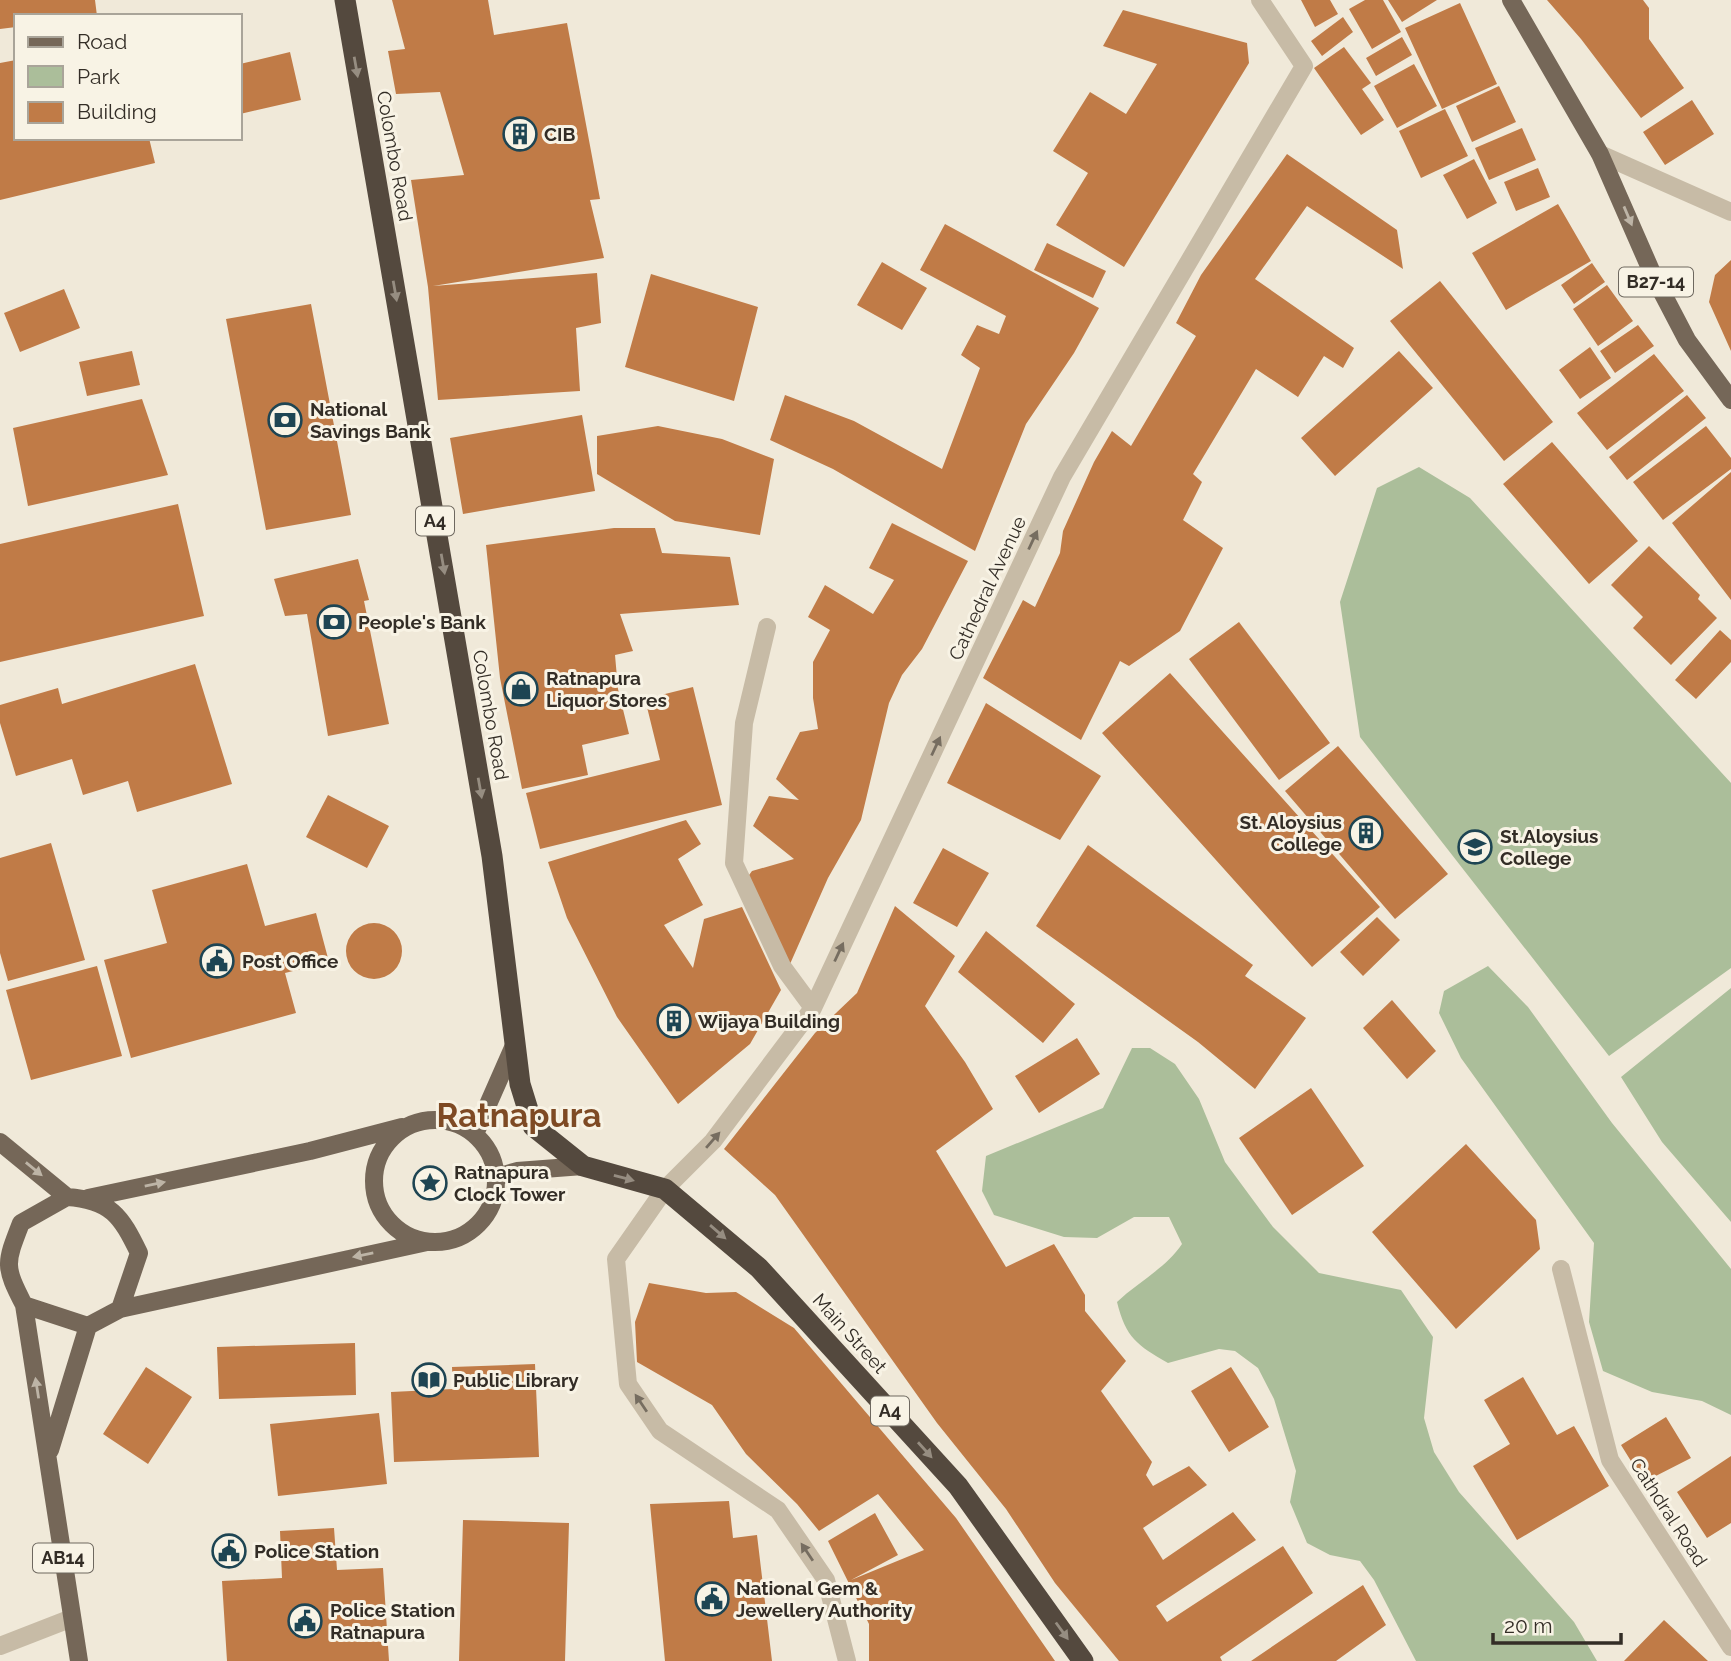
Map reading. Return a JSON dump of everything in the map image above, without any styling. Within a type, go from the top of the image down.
[{"type":"highway","name":"Colombo Road","points":[[345,0],[492,856],[520,1084],[533,1126],[583,1166]]},
{"type":"highway","name":"Main Street","points":[[583,1166],[665,1189],[759,1268],[958,1486],[1083,1661]]},
{"type":"main road","name":"B27-14","points":[[1511,0],[1600,155],[1653,275],[1681,329],[1731,400]]},
{"type":"main road","points":[[475,1134],[515,1044]]},
{"type":"main road","points":[[424,1120],[460,1125],[475,1134],[486,1146],[496,1177],[495,1195],[478,1225],[464,1236],[120,1308],[88,1326],[24,1305],[4,1262],[21,1223],[67,1197],[88,1198],[310,1151],[408,1126],[424,1120]]},
{"type":"main road","points":[[408,1126],[391,1138],[380,1153],[374,1172],[375,1192],[381,1211],[394,1226],[411,1237],[430,1242]]},
{"type":"main road","points":[[0,1142],[67,1197]]},
{"type":"main road","points":[[496,1177],[517,1171],[583,1166]]},
{"type":"main road","points":[[88,1198],[122,1218],[139,1253],[120,1308]]},
{"type":"main road","name":"AB14","points":[[24,1305],[79,1661]]},
{"type":"main road","name":"AB14","points":[[48,1455],[88,1326]]},
{"type":"street","name":"Cathedral Avenue","points":[[847,1661],[826,1580],[778,1510],[660,1431],[628,1384],[616,1259],[665,1189],[713,1141],[813,1008],[1062,477],[1304,66],[1261,0]]},
{"type":"street","points":[[1600,155],[1731,212]]},
{"type":"street","points":[[767,627],[744,723],[734,863],[782,966],[813,1008]]},
{"type":"street","name":"Cathdral Road","points":[[1561,1269],[1610,1460],[1731,1647]]},
{"type":"street","points":[[0,1646],[72,1618]]},
{"type":"green space","points":[[1419,467],[1470,498],[1731,783],[1731,968],[1609,1056],[1360,737],[1340,602],[1377,488]]},
{"type":"green space","points":[[1488,966],[1528,1007],[1612,1123],[1731,1269],[1731,1415],[1702,1401],[1652,1392],[1603,1371],[1589,1322],[1594,1243],[1461,1058],[1439,1013],[1444,991]]},
{"type":"green space","points":[[1731,988],[1731,1222],[1662,1142],[1621,1077]]},
{"type":"green space","points":[[1132,1048],[1150,1048],[1175,1064],[1199,1099],[1225,1162],[1273,1227],[1319,1273],[1401,1290],[1433,1337],[1424,1418],[1434,1452],[1459,1492],[1574,1622],[1597,1661],[1416,1661],[1374,1580],[1360,1561],[1330,1555],[1307,1543],[1290,1502],[1296,1471],[1274,1399],[1258,1368],[1235,1351],[1219,1349],[1168,1363],[1134,1339],[1124,1324],[1117,1302],[1160,1268],[1182,1244],[1169,1217],[1134,1217],[1097,1238],[1064,1237],[994,1215],[982,1191],[986,1156],[1103,1108]]},
{"type":"building","points":[[0,0],[95,0],[97,14],[14,14],[14,27],[0,29]]},
{"type":"building","points":[[392,0],[488,0],[494,35],[567,23],[600,199],[590,200],[604,258],[433,286],[597,273],[601,323],[576,328],[580,391],[438,400],[428,287],[411,180],[464,175],[440,92],[396,94],[388,51],[405,49]]},
{"type":"building","points":[[1301,0],[1330,0],[1338,14],[1315,27]]},
{"type":"building","points":[[1365,0],[1383,0],[1401,32],[1372,49],[1349,9]]},
{"type":"building","points":[[1388,0],[1437,0],[1402,22]]},
{"type":"building","points":[[1547,0],[1643,0],[1649,8],[1649,39],[1684,88],[1641,118],[1581,39]]},
{"type":"building","points":[[1460,3],[1497,84],[1442,109],[1405,28]]},
{"type":"building","points":[[1123,10],[1247,43],[1249,63],[1124,267],[1056,225],[1088,173],[1053,151],[1090,92],[1126,114],[1157,64],[1103,46]]},
{"type":"building","points":[[1343,17],[1353,32],[1322,56],[1311,41]]},
{"type":"building","points":[[1402,37],[1412,55],[1376,76],[1366,58]]},
{"type":"building","points":[[1344,47],[1371,83],[1362,89],[1384,120],[1361,135],[1314,68]]},
{"type":"building","points":[[290,52],[301,100],[242,114],[242,64]]},
{"type":"building","points":[[14,60],[14,140],[149,140],[155,163],[0,200],[0,63]]},
{"type":"building","points":[[1414,64],[1437,106],[1397,128],[1374,86]]},
{"type":"building","points":[[1499,86],[1516,122],[1472,142],[1456,106]]},
{"type":"building","points":[[1692,100],[1714,134],[1665,165],[1643,132]]},
{"type":"building","points":[[1445,109],[1468,156],[1421,178],[1399,131]]},
{"type":"building","points":[[1522,128],[1536,160],[1489,180],[1475,148]]},
{"type":"building","points":[[1287,154],[1397,230],[1403,269],[1307,206],[1255,279],[1354,348],[1343,368],[1324,356],[1298,397],[1256,369],[1193,474],[1202,482],[1183,520],[1223,548],[1180,631],[1129,666],[1120,661],[1081,740],[983,678],[1023,600],[1035,607],[1060,553],[1063,531],[1094,462],[1112,431],[1131,446],[1196,336],[1176,323],[1201,275]]},
{"type":"building","points":[[1474,159],[1497,203],[1467,219],[1443,175]]},
{"type":"building","points":[[1538,168],[1550,197],[1516,211],[1504,182]]},
{"type":"building","points":[[1558,204],[1591,261],[1506,310],[1472,253]]},
{"type":"building","points":[[945,224],[1099,308],[1074,353],[1026,424],[975,551],[833,469],[770,440],[785,395],[854,421],[942,469],[980,368],[961,355],[977,325],[999,334],[1006,316],[920,270]]},
{"type":"building","points":[[1047,243],[1106,271],[1093,298],[1034,270]]},
{"type":"building","points":[[1731,260],[1731,351],[1709,302],[1715,275]]},
{"type":"building","points":[[882,262],[927,288],[902,330],[857,305]]},
{"type":"building","points":[[1592,263],[1605,282],[1574,304],[1561,285]]},
{"type":"building","points":[[651,274],[758,307],[734,401],[625,367]]},
{"type":"building","points":[[1440,281],[1553,422],[1504,461],[1390,321]]},
{"type":"building","points":[[1607,285],[1633,321],[1598,346],[1573,309]]},
{"type":"building","points":[[64,289],[80,328],[20,352],[4,313]]},
{"type":"building","points":[[311,304],[351,515],[266,530],[226,319]]},
{"type":"building","points":[[1638,325],[1654,346],[1615,373],[1600,351]]},
{"type":"building","points":[[1590,347],[1611,378],[1580,399],[1559,370]]},
{"type":"building","points":[[132,351],[140,385],[87,396],[79,362]]},
{"type":"building","points":[[1399,351],[1433,388],[1335,476],[1301,438]]},
{"type":"building","points":[[1654,354],[1684,391],[1607,450],[1577,413]]},
{"type":"building","points":[[1687,395],[1706,418],[1627,480],[1609,457]]},
{"type":"building","points":[[142,399],[168,475],[28,506],[13,428]]},
{"type":"building","points":[[582,415],[595,491],[463,514],[450,438]]},
{"type":"building","points":[[658,426],[722,439],[774,459],[760,535],[675,521],[597,474],[597,436]]},
{"type":"building","points":[[1706,426],[1731,458],[1731,469],[1663,520],[1633,482]]},
{"type":"building","points":[[1552,442],[1638,541],[1589,584],[1503,484]]},
{"type":"building","points":[[1731,472],[1731,600],[1672,523]]},
{"type":"building","points":[[178,504],[204,616],[0,662],[0,544]]},
{"type":"building","points":[[892,523],[968,561],[922,649],[902,675],[889,703],[861,820],[828,878],[790,964],[744,882],[752,871],[794,859],[753,826],[769,796],[799,800],[776,779],[800,732],[818,729],[813,698],[813,662],[830,630],[808,617],[825,585],[873,614],[894,580],[869,568]]},
{"type":"building","points":[[614,528],[655,528],[662,553],[730,557],[739,605],[620,614],[633,651],[615,655],[618,689],[629,734],[582,745],[588,775],[522,789],[500,678],[486,545]]},
{"type":"building","points":[[1649,546],[1700,595],[1698,599],[1717,618],[1671,665],[1633,628],[1643,617],[1611,585]]},
{"type":"building","points":[[358,559],[369,600],[364,601],[389,724],[328,736],[307,614],[285,616],[274,579]]},
{"type":"building","points":[[1239,622],[1330,743],[1279,780],[1189,659]]},
{"type":"building","points":[[1720,630],[1731,640],[1731,662],[1696,699],[1675,680]]},
{"type":"building","points":[[195,664],[232,784],[137,812],[128,781],[83,795],[72,759],[16,776],[0,723],[0,705],[58,688],[62,704]]},
{"type":"building","points":[[1170,673],[1380,907],[1312,967],[1102,733]]},
{"type":"building","points":[[693,687],[722,805],[540,849],[526,793],[660,760],[645,699]]},
{"type":"building","points":[[986,703],[1101,776],[1060,840],[947,783]]},
{"type":"building","name":"St. Aloysius College","points":[[1338,746],[1448,874],[1395,919],[1285,791]]},
{"type":"building","points":[[328,795],[389,826],[367,868],[306,837]]},
{"type":"building","points":[[686,820],[701,844],[678,859],[703,905],[664,925],[693,968],[704,919],[742,907],[781,990],[750,1044],[678,1104],[617,1017],[567,918],[548,862]]},
{"type":"building","points":[[51,843],[85,960],[8,981],[0,953],[0,858]]},
{"type":"building","points":[[1088,845],[1253,965],[1245,976],[1306,1018],[1255,1089],[1198,1042],[1036,926]]},
{"type":"building","points":[[943,848],[989,873],[957,927],[913,903]]},
{"type":"building","name":"Post Office","points":[[247,864],[265,926],[316,913],[329,962],[285,973],[296,1013],[131,1058],[104,960],[167,943],[152,890]]},
{"type":"building","points":[[895,906],[955,956],[925,1006],[965,1062],[993,1109],[936,1151],[1006,1267],[1054,1244],[1085,1295],[1085,1311],[1126,1361],[1101,1391],[1152,1462],[1146,1475],[1153,1486],[1189,1466],[1207,1485],[1143,1528],[1163,1560],[1233,1512],[1256,1540],[1156,1606],[1167,1622],[1283,1546],[1313,1593],[1220,1657],[1222,1661],[1119,1661],[1055,1583],[1006,1509],[937,1423],[775,1195],[724,1149],[815,1033],[857,993]]},
{"type":"building","points":[[1377,917],[1400,940],[1363,976],[1340,952]]},
{"type":"building","points":[[374,923],[385,925],[394,931],[400,940],[400,962],[394,971],[385,977],[374,979],[363,977],[354,971],[348,962],[346,951],[348,940],[354,931],[363,925]]},
{"type":"building","points":[[986,931],[1075,1004],[1043,1043],[958,972]]},
{"type":"building","points":[[97,966],[122,1056],[31,1080],[6,990]]},
{"type":"building","points":[[1392,1000],[1436,1051],[1407,1079],[1363,1028]]},
{"type":"building","points":[[1077,1038],[1100,1074],[1039,1113],[1015,1076]]},
{"type":"building","points":[[1311,1088],[1364,1166],[1292,1215],[1239,1138]]},
{"type":"building","points":[[1466,1144],[1536,1220],[1540,1249],[1456,1329],[1372,1232]]},
{"type":"building","points":[[649,1283],[706,1293],[736,1292],[794,1328],[956,1518],[1055,1661],[869,1661],[869,1624],[828,1541],[875,1513],[898,1555],[851,1580],[924,1550],[878,1494],[819,1531],[797,1504],[746,1454],[712,1405],[637,1362],[635,1322]]},
{"type":"building","points":[[355,1343],[356,1395],[219,1399],[217,1347]]},
{"type":"building","points":[[535,1364],[539,1457],[394,1462],[391,1392],[453,1389],[452,1367]]},
{"type":"building","points":[[146,1367],[192,1397],[148,1464],[103,1434]]},
{"type":"building","points":[[1231,1367],[1269,1427],[1229,1452],[1191,1391]]},
{"type":"building","points":[[1523,1377],[1557,1435],[1574,1426],[1609,1486],[1517,1540],[1473,1466],[1510,1444],[1484,1400]]},
{"type":"building","points":[[379,1413],[387,1484],[278,1496],[270,1424]]},
{"type":"building","points":[[1666,1417],[1691,1458],[1644,1482],[1621,1445]]},
{"type":"building","points":[[1731,1456],[1731,1523],[1707,1538],[1677,1492]]},
{"type":"building","name":"National Gem & Jewellery Authority","points":[[729,1501],[733,1538],[757,1535],[772,1661],[665,1661],[650,1504]]},
{"type":"building","points":[[463,1520],[569,1523],[565,1661],[459,1661]]},
{"type":"building","name":"Police Station Ratnapura","points":[[334,1528],[337,1570],[383,1568],[389,1661],[227,1661],[222,1581],[282,1578],[280,1531]]},
{"type":"building","points":[[1363,1585],[1386,1625],[1336,1661],[1251,1661]]},
{"type":"building","points":[[1664,1620],[1708,1661],[1624,1661]]},
{"type":"place","name":"CIB","points":[[520,134]]},
{"type":"place","name":"National Savings Bank","points":[[285,420]]},
{"type":"place","name":"People's Bank","points":[[334,622]]},
{"type":"place","name":"Ratnapura Liquor Stores","points":[[521,689]]},
{"type":"place","name":"St. Aloysius College","points":[[1366,833]]},
{"type":"place","name":"St.Aloysius College","points":[[1475,847]]},
{"type":"place","name":"Post Office","points":[[217,961]]},
{"type":"place","name":"Wijaya Building","points":[[674,1021]]},
{"type":"place","name":"Ratnapura Clock Tower","points":[[430,1183]]},
{"type":"place","name":"Public Library","points":[[429,1380]]},
{"type":"place","name":"Police Station","points":[[229,1551]]},
{"type":"place","name":"National Gem & Jewellery Authority","points":[[712,1599]]},
{"type":"place","name":"Police Station Ratnapura","points":[[305,1621]]},
{"type":"district","name":"Ratnapura","points":[[519,1115]]}]
